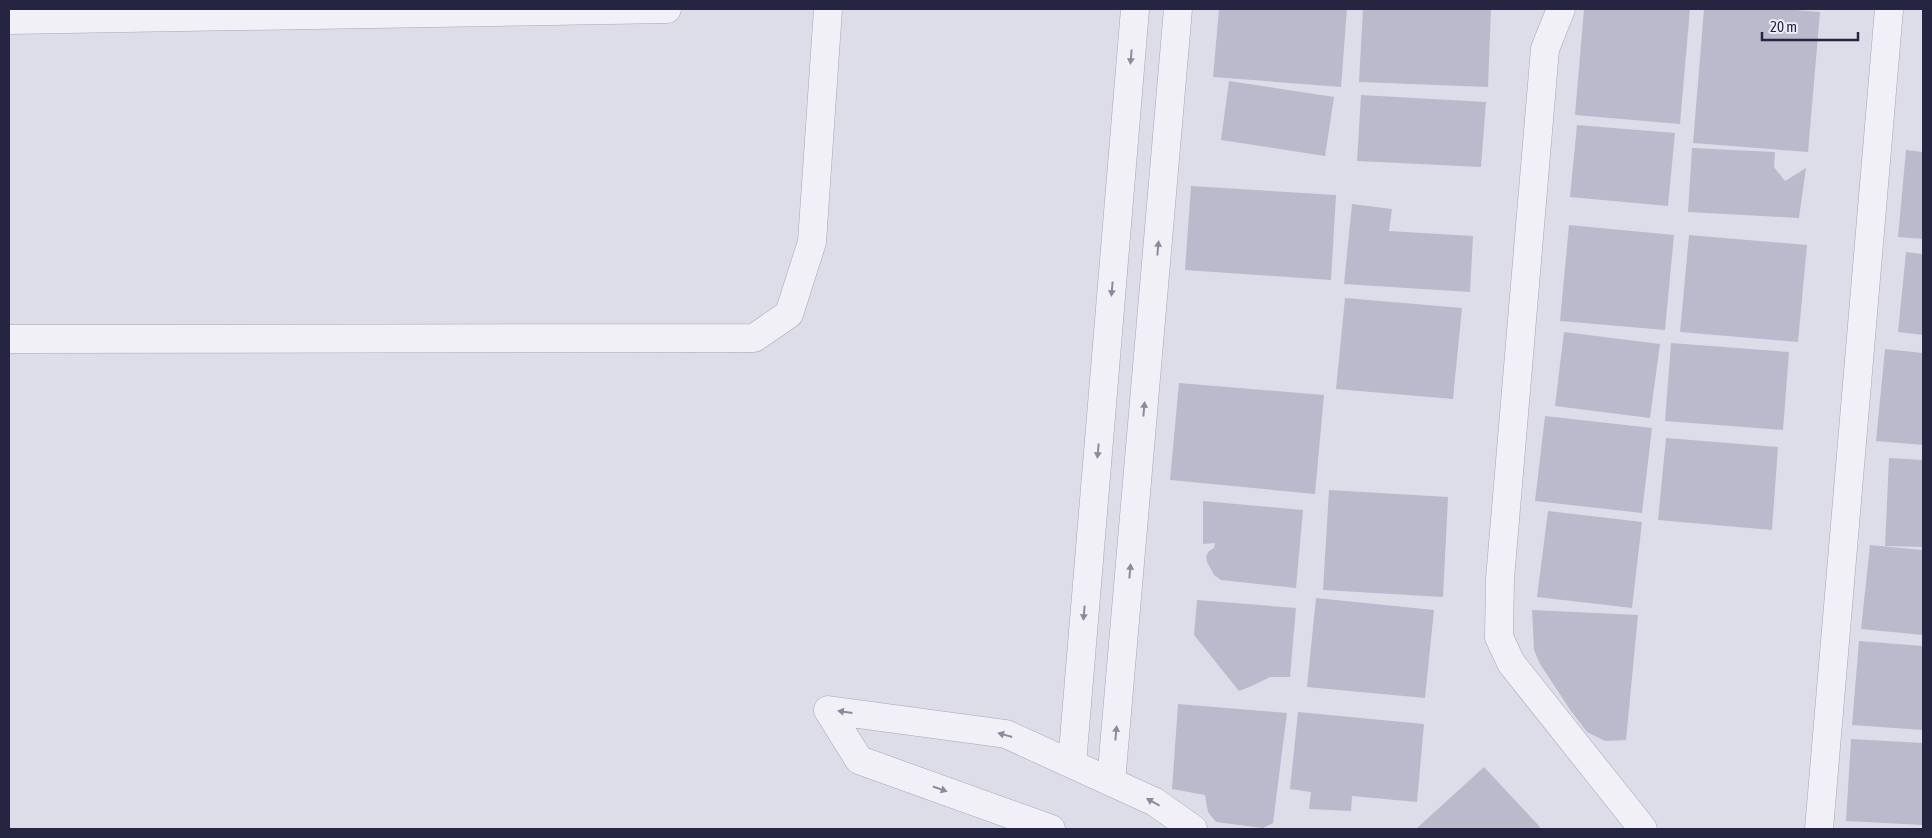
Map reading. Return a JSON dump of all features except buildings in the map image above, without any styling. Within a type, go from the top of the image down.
[{"type":"street","points":[[9,20],[87,14],[667,9]]},
{"type":"street","points":[[9,339],[754,338],[789,314],[812,242],[828,9]]},
{"type":"street","points":[[1072,764],[1136,9]]},
{"type":"street","points":[[1111,782],[1178,9]]},
{"type":"street","points":[[1561,9],[1545,49],[1500,579],[1499,637],[1511,663],[1643,829]]},
{"type":"street","points":[[1819,829],[1889,9]]},
{"type":"street","points":[[1051,829],[859,760],[828,710],[1006,734],[1155,802],[1194,829]]}]
